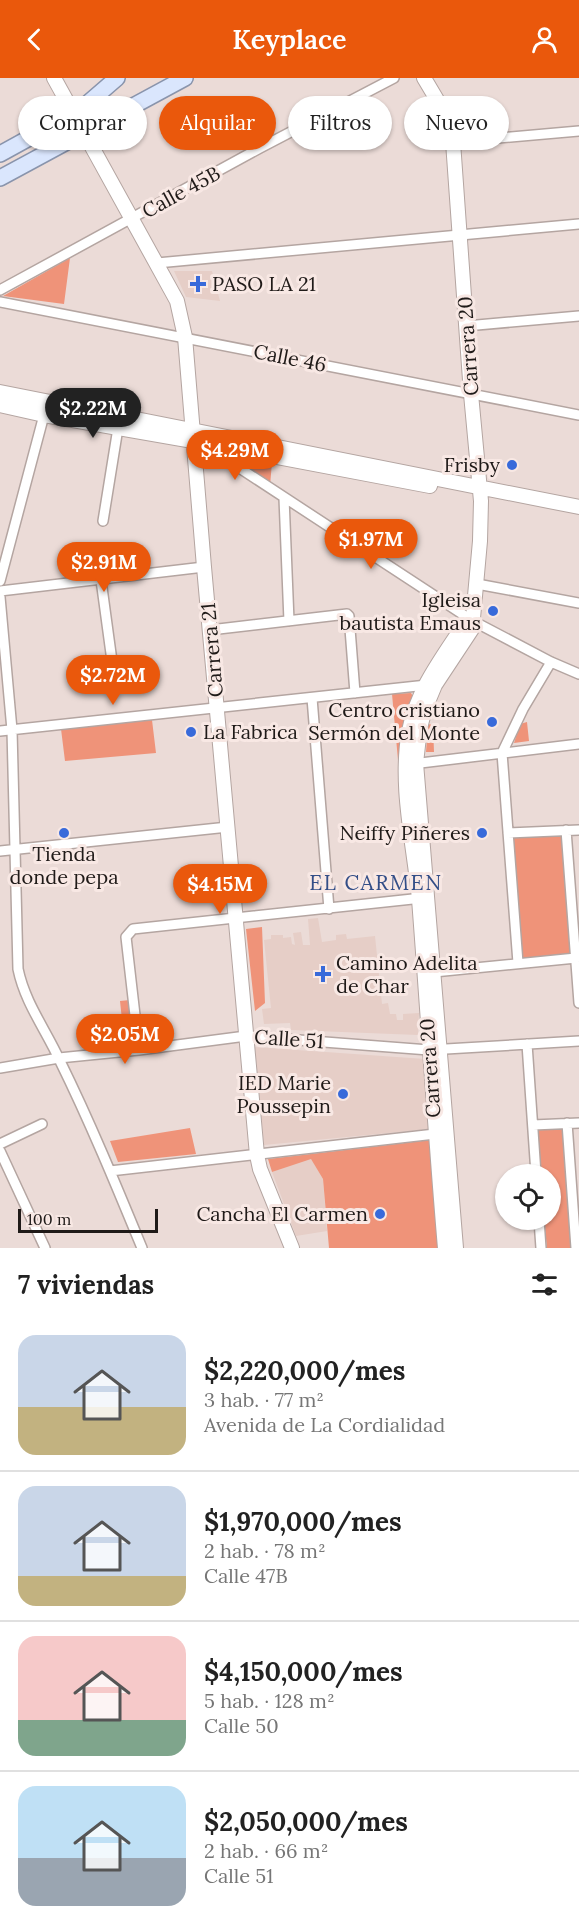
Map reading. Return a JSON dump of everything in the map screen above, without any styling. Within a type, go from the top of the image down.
[{"type":"main road","name":"Carrera 21","points":[[54,78],[64,96]]},
{"type":"main road","points":[[95,96],[117,78]]},
{"type":"main road","points":[[147,99],[185,78]]},
{"type":"main road","name":"Carrera 20","points":[[424,78],[435,96]]},
{"type":"main road","points":[[0,154],[18,144]]},
{"type":"main road","points":[[0,178],[52,150]]},
{"type":"main road","name":"Carrera 21","points":[[93,150],[177,301],[185,337],[196,438],[204,567],[257,1155],[260,1169],[292,1248]]},
{"type":"main road","name":"Carrera 20","points":[[454,150],[480,491],[477,584],[472,629],[429,685],[409,730],[434,1050],[456,1248]]},
{"type":"main road","points":[[0,392],[196,438],[480,491],[579,507]]},
{"type":"main road","points":[[0,405],[118,428],[196,438]]},
{"type":"main road","points":[[480,491],[579,516]]},
{"type":"main road","name":"Carrera 20","points":[[423,898],[434,972],[435,1134],[446,1248]]},
{"type":"street","name":"Calle 45B","points":[[0,290],[393,78]]},
{"type":"street","points":[[509,137],[579,131]]},
{"type":"street","points":[[157,263],[579,224]]},
{"type":"street","name":"Calle 46","points":[[0,302],[579,415]]},
{"type":"street","points":[[466,326],[579,316]]},
{"type":"street","points":[[0,581],[44,415]]},
{"type":"street","points":[[103,521],[118,428]]},
{"type":"street","points":[[196,438],[472,621],[579,674]]},
{"type":"street","points":[[284,498],[289,621]]},
{"type":"street","points":[[0,591],[204,567]]},
{"type":"street","points":[[100,580],[112,661]]},
{"type":"street","points":[[477,584],[579,603]]},
{"type":"street","points":[[0,597],[12,730],[18,969],[22,986],[59,1058],[142,1248]]},
{"type":"street","points":[[210,630],[344,614],[349,616],[355,693]]},
{"type":"street","points":[[518,963],[502,753],[523,709],[551,662]]},
{"type":"street","points":[[0,731],[429,685]]},
{"type":"street","points":[[312,698],[329,909]]},
{"type":"street","points":[[410,764],[579,744]]},
{"type":"street","points":[[0,851],[228,827]]},
{"type":"street","points":[[566,830],[579,1004]]},
{"type":"street","points":[[508,833],[579,830]]},
{"type":"street","points":[[139,1050],[126,937],[133,929],[423,898]]},
{"type":"street","points":[[434,972],[576,958]]},
{"type":"street","name":"Calle 51","points":[[0,1068],[59,1058],[246,1036],[434,1050],[579,1041]]},
{"type":"street","points":[[527,1044],[535,1164]]},
{"type":"street","points":[[567,1123],[576,1248]]},
{"type":"street","points":[[533,1125],[579,1123]]},
{"type":"street","points":[[0,1144],[42,1124]]},
{"type":"street","points":[[110,1171],[435,1134]]},
{"type":"street","points":[[0,1151],[45,1248]]},
{"type":"street","points":[[540,1230],[541,1248]]},
{"type":"shaded area","points":[[70,258],[64,304],[3,296]]},
{"type":"shaded area","name":"PASO LA 21","points":[[174,271],[212,271],[220,301],[186,297]]},
{"type":"shaded area","points":[[227,454],[272,462],[270,486]]},
{"type":"shaded area","points":[[411,693],[415,700],[402,761],[398,760],[392,694]]},
{"type":"shaded area","points":[[152,720],[156,753],[65,761],[61,729]]},
{"type":"shaded area","points":[[527,722],[529,741],[514,743],[520,724]]},
{"type":"shaded area","points":[[428,724],[433,725],[434,752],[426,752]]},
{"type":"shaded area","points":[[562,836],[572,961],[523,965],[511,837]]},
{"type":"shaded area","name":"Camino Adelita de Char","points":[[318,918],[322,942],[336,940],[336,935],[346,934],[347,939],[375,936],[382,1004],[388,1003],[390,1014],[396,1014],[397,1020],[403,1020],[403,1014],[419,1013],[418,1035],[291,1030],[290,1023],[264,1024],[262,1009],[271,1008],[264,940],[271,939],[271,935],[283,935],[283,938],[291,937],[292,944],[295,945],[293,933],[301,932],[303,945],[310,945],[308,919]]},
{"type":"shaded area","points":[[262,927],[265,1003],[255,1011],[246,929]]},
{"type":"shaded area","points":[[130,1000],[135,1047],[125,1048],[120,1001]]},
{"type":"shaded area","name":"IED Marie Poussepin","points":[[255,1047],[425,1059],[430,1129],[264,1145]]},
{"type":"shaded area","points":[[563,1127],[572,1248],[547,1248],[545,1230],[561,1230],[561,1164],[540,1164],[537,1129]]},
{"type":"shaded area","points":[[190,1128],[196,1154],[118,1162],[110,1141]]},
{"type":"shaded area","name":"Cancha El Carmen","points":[[430,1140],[445,1248],[329,1248],[323,1179],[311,1159],[272,1172],[268,1159]]},
{"type":"shaded area","points":[[311,1158],[323,1179],[327,1231],[296,1236],[272,1172]]},
{"type":"place","name":"PASO LA 21","points":[[198,284]]},
{"type":"place","name":"Frisby","points":[[512,465]]},
{"type":"place","name":"Igleisa bautista Emaus","points":[[493,611]]},
{"type":"place","name":"Centro cristiano Sermón del Monte","points":[[492,722]]},
{"type":"place","name":"La Fabrica","points":[[191,732]]},
{"type":"place","name":"Tienda donde pepa","points":[[64,833]]},
{"type":"place","name":"Neiffy Piñeres","points":[[482,833]]},
{"type":"place","name":"Camino Adelita de Char","points":[[323,974]]},
{"type":"place","name":"IED Marie Poussepin","points":[[343,1094]]},
{"type":"place","name":"Cancha El Carmen","points":[[380,1214]]},
{"type":"district","name":"EL CARMEN","points":[[376,883]]}]
